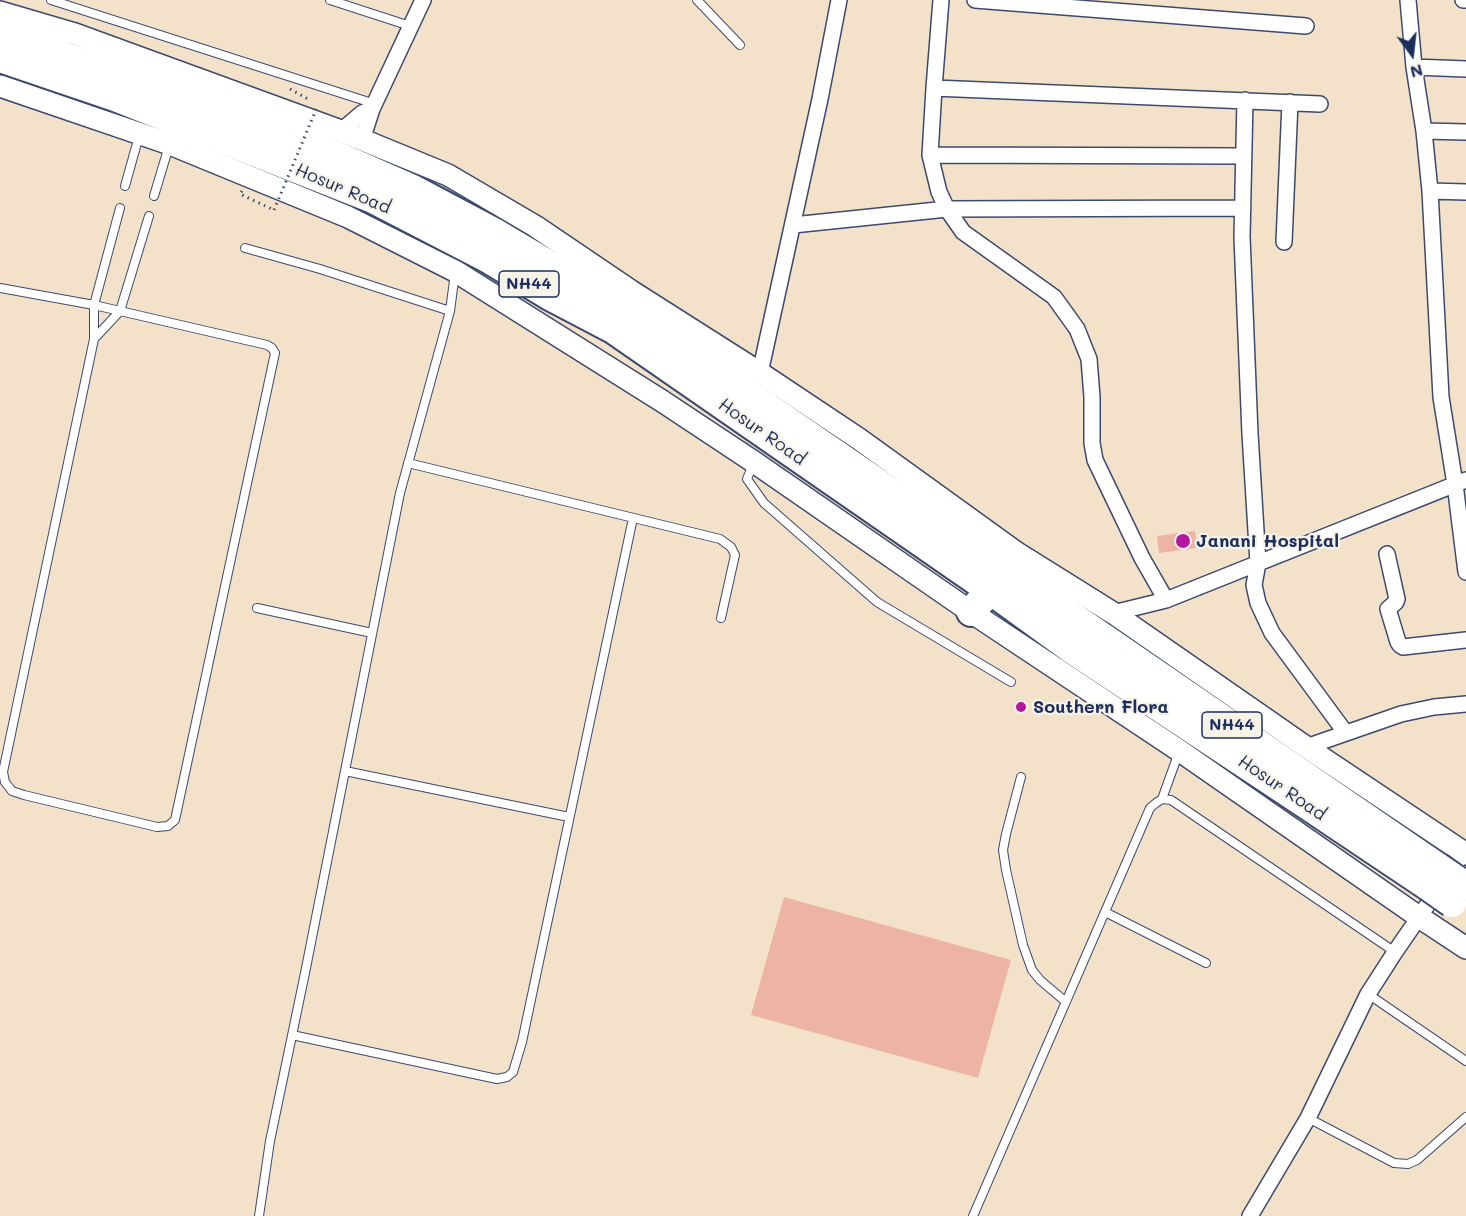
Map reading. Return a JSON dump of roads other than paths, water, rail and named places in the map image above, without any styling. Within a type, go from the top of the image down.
[{"type":"highway","name":"Hosur Road","points":[[0,34],[329,152],[413,189],[494,232],[612,302],[854,466],[1000,569],[1070,648],[1304,802],[1430,874],[1462,897]]},
{"type":"highway","name":"Hosur Road","points":[[0,58],[115,97],[373,199],[488,258],[550,296],[613,329],[1000,569]]},
{"type":"highway","points":[[971,612],[1000,569]]},
{"type":"street","points":[[362,140],[373,106],[423,0]]},
{"type":"street","points":[[760,373],[839,0]]},
{"type":"street","points":[[941,0],[930,155],[939,192],[946,209],[963,232],[1054,297],[1077,329],[1089,359],[1092,443],[1095,460],[1142,558],[1166,600]]},
{"type":"street","points":[[975,0],[1306,26]]},
{"type":"street","points":[[1408,0],[1414,68],[1430,191],[1441,397],[1461,482],[1466,572]]},
{"type":"street","points":[[0,12],[75,34],[341,131],[448,175],[535,226],[859,439],[1000,569],[1113,613],[1464,854],[1368,994],[1308,1118],[1250,1216]]},
{"type":"street","points":[[1414,68],[1466,69]]},
{"type":"street","points":[[0,86],[170,144],[348,217],[455,271],[662,401],[754,462],[1466,948]]},
{"type":"street","points":[[934,88],[1320,104]]},
{"type":"street","points":[[1245,100],[1242,237],[1258,563],[1254,585],[1258,603],[1272,633],[1345,732]]},
{"type":"street","points":[[1284,242],[1290,102]]},
{"type":"street","points":[[341,131],[373,106]]},
{"type":"street","points":[[1424,131],[1466,132]]},
{"type":"street","points":[[930,155],[1244,156]]},
{"type":"street","points":[[1430,191],[1466,192]]},
{"type":"street","points":[[793,225],[946,209],[1243,208]]},
{"type":"street","points":[[1113,613],[1166,600],[1461,482]]},
{"type":"street","points":[[1387,554],[1397,599],[1389,611],[1400,645],[1403,647],[1466,640]]},
{"type":"street","points":[[1306,747],[1401,714],[1466,704]]},
{"type":"lane","points":[[51,0],[373,106]]},
{"type":"lane","points":[[330,0],[410,27]]},
{"type":"lane","points":[[697,0],[740,45]]},
{"type":"lane","points":[[125,186],[139,133]]},
{"type":"lane","points":[[154,196],[170,144]]},
{"type":"lane","points":[[0,288],[94,305],[267,345],[275,353],[175,820],[168,826],[157,827],[18,793],[5,782],[3,772],[94,339],[94,305],[120,208]]},
{"type":"lane","points":[[94,339],[120,311],[149,216]]},
{"type":"lane","points":[[245,248],[320,269],[450,311]]},
{"type":"lane","points":[[259,1216],[270,1141],[400,493],[450,311],[455,271]]},
{"type":"lane","points":[[754,462],[747,479],[764,503],[829,561],[877,602],[1011,682]]},
{"type":"lane","points":[[408,463],[720,539],[731,547],[735,555],[721,618]]},
{"type":"lane","points":[[292,1035],[497,1079],[507,1077],[513,1072],[522,1042],[633,518]]},
{"type":"lane","points":[[257,608],[372,633]]},
{"type":"lane","points":[[1162,800],[1180,751]]},
{"type":"lane","points":[[345,771],[569,818]]},
{"type":"lane","points":[[1021,777],[1003,850],[1006,870],[1023,945],[1032,970],[1066,1002]]},
{"type":"lane","points":[[974,1216],[1150,808],[1156,803],[1171,800],[1395,952]]},
{"type":"lane","points":[[1105,912],[1206,963]]},
{"type":"lane","points":[[1368,994],[1466,1061]]},
{"type":"lane","points":[[1308,1118],[1394,1163],[1408,1164],[1417,1160],[1466,1117]]},
{"type":"place","name":"Janani Hospital","points":[[1183,541]]},
{"type":"place","name":"Southern Flora","points":[[1021,707]]}]
